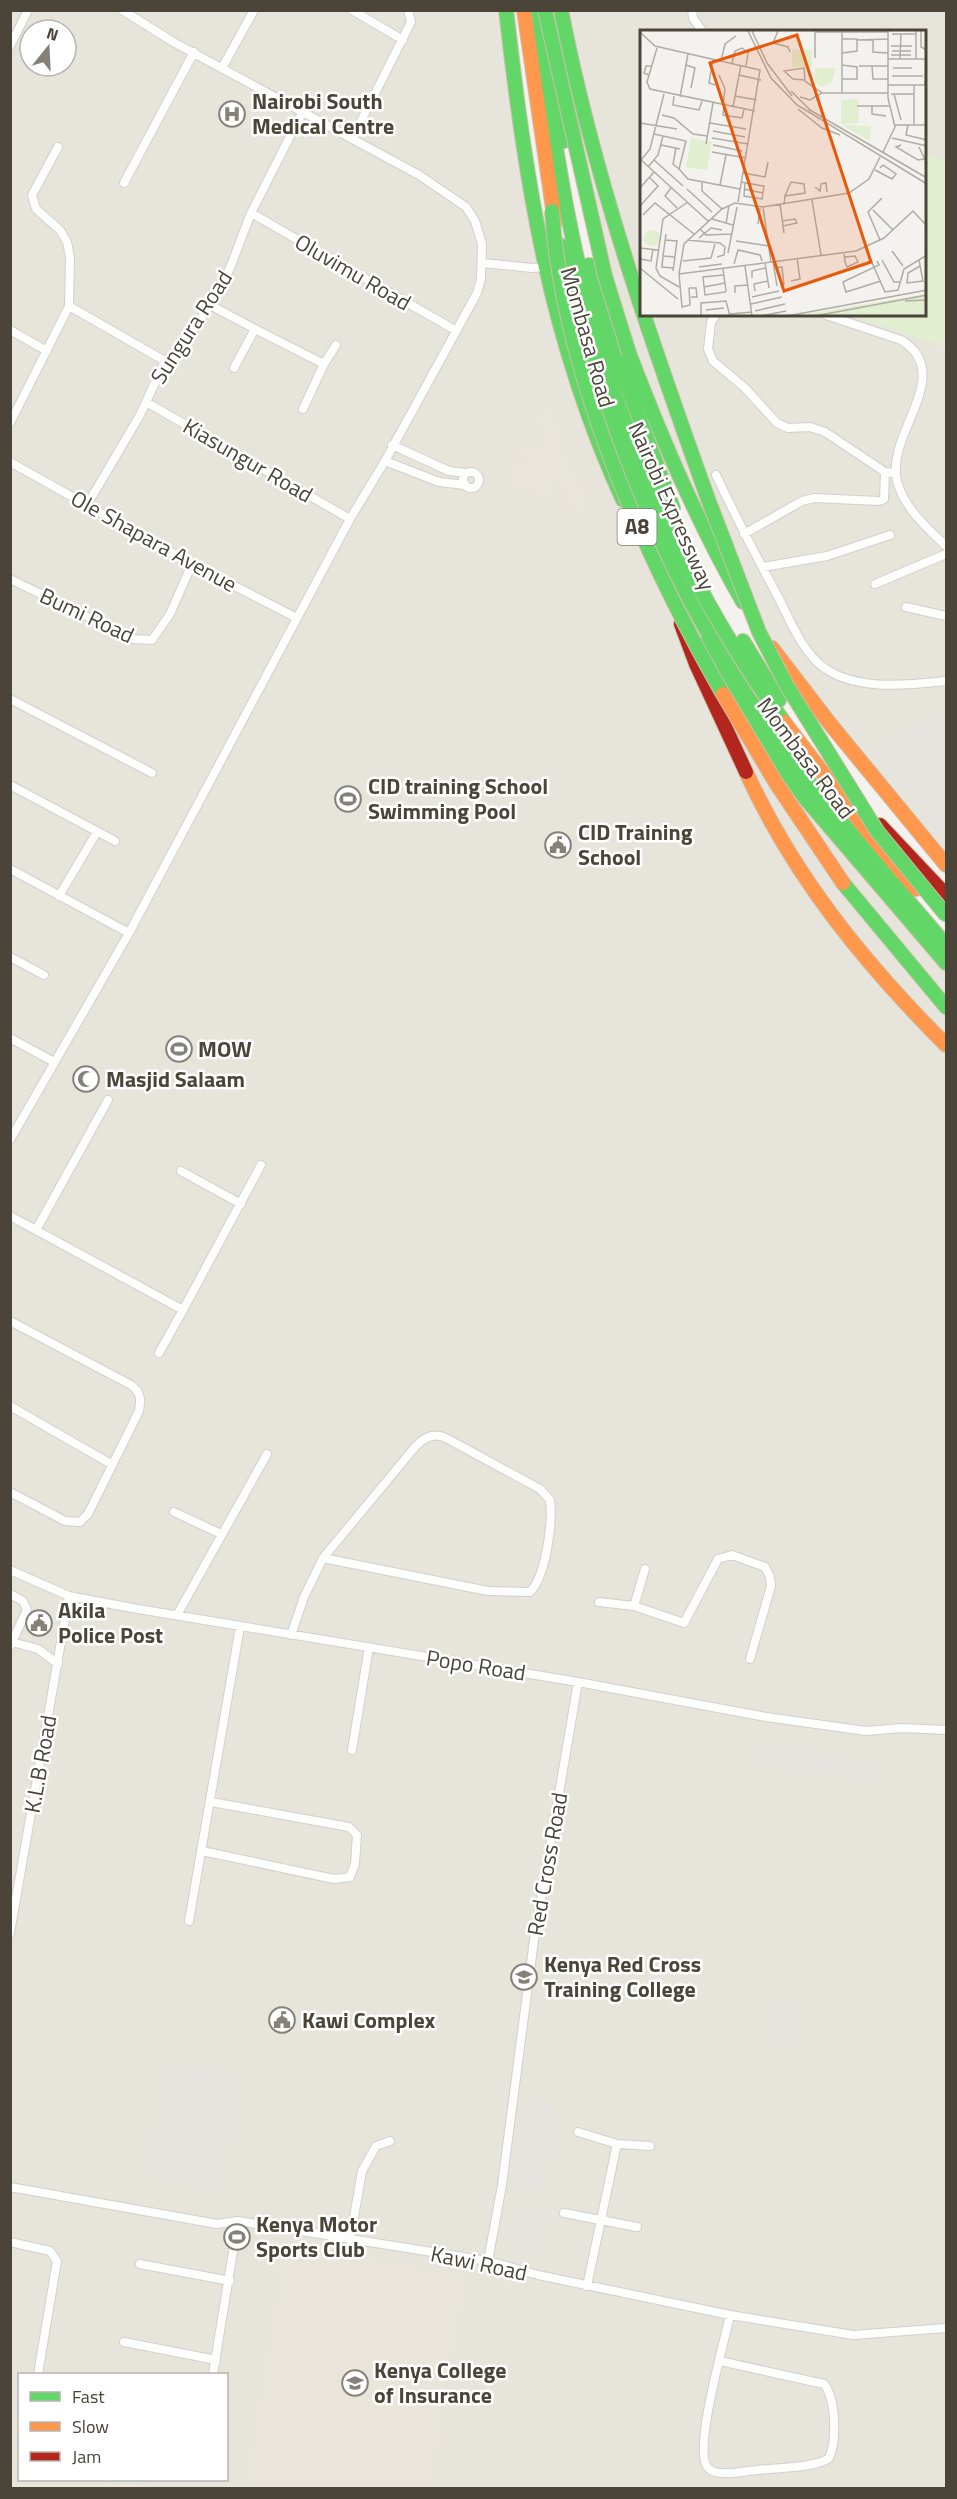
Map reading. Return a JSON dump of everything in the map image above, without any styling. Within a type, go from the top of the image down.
[{"type":"highway","name":"Mombasa Road","points":[[506,10],[523,140],[547,267],[564,342],[598,446],[630,514],[735,699],[764,743],[894,904],[946,963]]},
{"type":"highway","name":"Nairobi Expressway","points":[[524,10],[552,210],[577,316],[616,436],[639,493],[688,593],[738,683],[840,821],[946,945]]},
{"type":"highway","name":"Nairobi Expressway","points":[[537,10],[550,120],[575,250],[613,388],[645,473],[698,583],[754,680],[857,823],[946,923]]},
{"type":"highway","name":"Mombasa Road","points":[[546,10],[568,177],[594,283],[634,409],[675,515],[725,611],[775,693],[825,767],[946,895]]},
{"type":"highway","points":[[546,10],[605,276],[629,353],[679,479],[725,572],[768,642],[831,726],[946,865]]},
{"type":"highway","points":[[561,10],[581,106],[618,248],[640,309]]},
{"type":"highway","points":[[552,210],[554,254],[567,322],[593,409],[664,584],[699,655],[746,737],[843,883],[946,1007]]},
{"type":"highway","points":[[642,316],[759,632],[787,686],[838,772],[877,831],[946,915]]},
{"type":"highway","points":[[667,578],[690,654],[760,804],[789,856],[857,948],[905,1005],[946,1045]]},
{"type":"street","points":[[10,46],[28,10]]},
{"type":"street","points":[[222,68],[254,10]]},
{"type":"street","points":[[352,10],[403,40]]},
{"type":"street","points":[[352,139],[411,22],[408,10]]},
{"type":"street","points":[[692,10],[693,18],[702,30]]},
{"type":"street","points":[[10,1140],[129,933],[350,519],[385,461],[477,293],[483,262],[479,232],[466,207],[419,175],[302,113],[122,11]]},
{"type":"street","points":[[124,183],[194,52]]},
{"type":"street","name":"Sungura Road","points":[[87,505],[146,402],[165,361],[181,348],[210,305],[230,268],[251,213],[302,113]]},
{"type":"street","points":[[10,423],[69,306],[70,257],[67,242],[60,230],[36,209],[32,202],[32,195],[58,147]]},
{"type":"street","name":"Oluvimu Road","points":[[251,213],[455,330]]},
{"type":"street","points":[[483,262],[532,268],[547,267]]},
{"type":"street","points":[[210,305],[324,364]]},
{"type":"street","points":[[69,306],[165,361]]},
{"type":"street","points":[[715,316],[711,322],[708,349],[712,361],[745,388],[777,423],[788,428],[810,427],[825,432],[885,472],[896,473]]},
{"type":"street","points":[[828,316],[911,345],[927,361],[931,381],[906,439],[896,473],[901,493],[909,507],[946,546]]},
{"type":"street","points":[[234,368],[255,329]]},
{"type":"street","points":[[10,330],[47,351]]},
{"type":"street","points":[[303,409],[324,364],[336,345]]},
{"type":"street","name":"Kiasungur Road","points":[[146,402],[350,519]]},
{"type":"street","points":[[385,461],[439,482],[474,487],[478,481],[476,474],[449,471],[392,446]]},
{"type":"street","name":"Ole Shapara Avenue","points":[[10,462],[192,564],[297,618]]},
{"type":"street","points":[[744,534],[802,501],[814,498],[879,501],[886,492],[885,472]]},
{"type":"street","points":[[465,485],[462,479],[466,473]]},
{"type":"street","points":[[716,475],[744,534],[802,642],[823,668],[846,678],[883,684],[946,681]]},
{"type":"street","points":[[763,567],[827,555],[890,535]]},
{"type":"street","points":[[875,584],[946,554]]},
{"type":"street","name":"Bumi Road","points":[[10,579],[133,639],[152,640],[170,614],[192,564]]},
{"type":"street","points":[[906,607],[946,616]]},
{"type":"street","points":[[10,699],[152,773]]},
{"type":"street","points":[[10,785],[115,841]]},
{"type":"street","points":[[58,896],[67,877],[97,832]]},
{"type":"street","points":[[10,870],[129,933]]},
{"type":"street","points":[[10,957],[44,975]]},
{"type":"street","points":[[10,1038],[54,1062]]},
{"type":"street","points":[[36,1230],[108,1100]]},
{"type":"street","points":[[159,1353],[261,1165]]},
{"type":"street","points":[[181,1171],[241,1204]]},
{"type":"street","points":[[10,1216],[183,1310]]},
{"type":"street","points":[[10,1322],[136,1389],[140,1395],[139,1411],[88,1514],[80,1522],[65,1521],[10,1492]]},
{"type":"street","points":[[10,1406],[111,1464]]},
{"type":"street","points":[[291,1635],[304,1597],[323,1558],[415,1447],[430,1436],[442,1436],[466,1448],[540,1490],[550,1500],[550,1527],[543,1562],[537,1582],[530,1592],[488,1591],[323,1558]]},
{"type":"street","points":[[177,1615],[267,1454]]},
{"type":"street","points":[[174,1512],[221,1534]]},
{"type":"street","points":[[599,1602],[634,1606],[684,1623],[718,1559],[732,1555],[757,1562],[765,1567],[771,1586],[750,1659]]},
{"type":"street","points":[[634,1606],[645,1569]]},
{"type":"street","name":"Popo Road","points":[[10,1570],[69,1596],[240,1627],[578,1682],[766,1717],[866,1731],[902,1728],[946,1730]]},
{"type":"street","points":[[10,1594],[26,1605],[27,1610],[11,1644],[38,1649],[58,1664]]},
{"type":"street","name":"K.L.B Road","points":[[10,1933],[69,1596]]},
{"type":"street","points":[[189,1921],[240,1627]]},
{"type":"street","points":[[352,1750],[369,1647]]},
{"type":"street","name":"Red Cross Road","points":[[488,2261],[502,2185],[534,1940],[578,1682]]},
{"type":"street","points":[[202,1851],[334,1879],[350,1876],[355,1864],[357,1835],[349,1827],[211,1802]]},
{"type":"street","points":[[578,2132],[617,2144],[650,2146]]},
{"type":"street","points":[[350,2240],[362,2171],[376,2146],[390,2141]]},
{"type":"street","points":[[587,2286],[617,2144]]},
{"type":"street","name":"Kawi Road","points":[[10,2187],[217,2224],[238,2221],[488,2261],[587,2286],[730,2315],[853,2335],[946,2328]]},
{"type":"street","points":[[564,2213],[637,2227]]},
{"type":"street","points":[[213,2373],[238,2221]]},
{"type":"street","points":[[10,2242],[45,2249],[54,2254],[57,2261],[38,2373]]},
{"type":"street","points":[[140,2264],[230,2281]]},
{"type":"street","points":[[720,2361],[824,2384],[830,2396],[835,2442],[829,2458],[814,2463],[740,2472],[709,2470],[704,2462],[702,2446],[720,2361],[730,2315]]},
{"type":"street","points":[[124,2342],[216,2360]]},
{"type":"shaded area","points":[[11,11],[515,11],[543,265],[674,577],[697,594],[719,630],[798,788],[946,959],[946,2488],[11,2488]]},
{"type":"shaded area","points":[[558,11],[946,11],[946,874],[800,685],[657,457],[618,345]]},
{"type":"shaded area","points":[[551,411],[563,460],[589,505],[577,512],[555,474],[549,476],[554,492],[539,496],[536,488],[539,482],[518,490],[510,471],[538,460],[526,462],[522,453],[535,443],[542,456],[547,455],[540,414]]},
{"type":"shaded area","points":[[946,712],[946,843],[867,747]]},
{"type":"shaded area","points":[[761,1743],[873,1763],[873,1781],[759,1763]]},
{"type":"shaded area","points":[[771,2002],[797,2007],[791,2047],[765,2041]]},
{"type":"shaded area","points":[[173,2062],[240,2075],[218,2190],[147,2176]]},
{"type":"shaded area","points":[[524,2101],[552,2106],[544,2191],[514,2187]]},
{"type":"shaded area","points":[[515,2205],[548,2212],[544,2253],[511,2248]]},
{"type":"shaded area","name":"Kenya College of Insurance","points":[[287,2245],[464,2278],[427,2488],[246,2488]]},
{"type":"shaded area","points":[[11,2473],[18,2474],[18,2481],[86,2481],[166,2488],[11,2488]]},
{"type":"green space","points":[[927,155],[946,161],[946,347],[851,316],[927,316]]},
{"type":"traffic: fast","points":[[506,10],[522,137],[544,260],[576,380],[623,500]]},
{"type":"traffic: fast","points":[[537,10],[551,118],[577,261],[620,409],[641,464],[691,572],[720,624],[784,722]]},
{"type":"traffic: fast","points":[[545,10],[605,276],[629,353]]},
{"type":"traffic: fast","points":[[561,10],[590,135],[640,303]]},
{"type":"traffic: fast","points":[[557,88],[564,141]]},
{"type":"traffic: fast","points":[[552,211],[559,273],[572,335],[590,398],[612,461],[664,582],[723,694]]},
{"type":"traffic: fast","points":[[560,245],[592,360],[632,472],[680,581],[709,634],[740,685],[787,753],[838,818],[946,945]]},
{"type":"traffic: fast","points":[[589,265],[613,348],[673,508]]},
{"type":"traffic: fast","points":[[644,316],[708,499]]},
{"type":"traffic: fast","points":[[629,353],[681,480],[743,602]]},
{"type":"traffic: fast","points":[[708,499],[759,632],[787,686],[877,831],[946,915]]},
{"type":"traffic: fast","points":[[743,641],[779,700]]},
{"type":"traffic: fast","points":[[704,644],[755,729],[805,798],[946,963]]},
{"type":"traffic: fast","points":[[843,883],[946,1007]]},
{"type":"traffic: slow","points":[[524,10],[555,222]]},
{"type":"traffic: slow","points":[[772,648],[831,725],[946,865]]},
{"type":"traffic: slow","points":[[723,694],[776,783],[843,883]]},
{"type":"traffic: slow","points":[[784,722],[868,832],[916,889]]},
{"type":"traffic: slow","points":[[746,772],[786,848],[834,918],[887,983],[946,1045]]},
{"type":"traffic: jam","points":[[681,624],[696,664],[746,772]]},
{"type":"traffic: jam","points":[[880,825],[946,895]]},
{"type":"place","name":"Nairobi South Medical Centre","points":[[232,114]]},
{"type":"place","name":"CID training School Swimming Pool","points":[[348,799]]},
{"type":"place","name":"CID Training School","points":[[558,845]]},
{"type":"place","name":"MOW","points":[[179,1049]]},
{"type":"place","name":"Masjid Salaam","points":[[86,1079]]},
{"type":"place","name":"Akila Police Post","points":[[39,1623]]},
{"type":"place","name":"Kenya Red Cross Training College","points":[[524,1977]]},
{"type":"place","name":"Kawi Complex","points":[[282,2020]]},
{"type":"place","name":"Kenya Motor Sports Club","points":[[237,2237]]},
{"type":"place","name":"Kenya College of Insurance","points":[[355,2383]]}]
